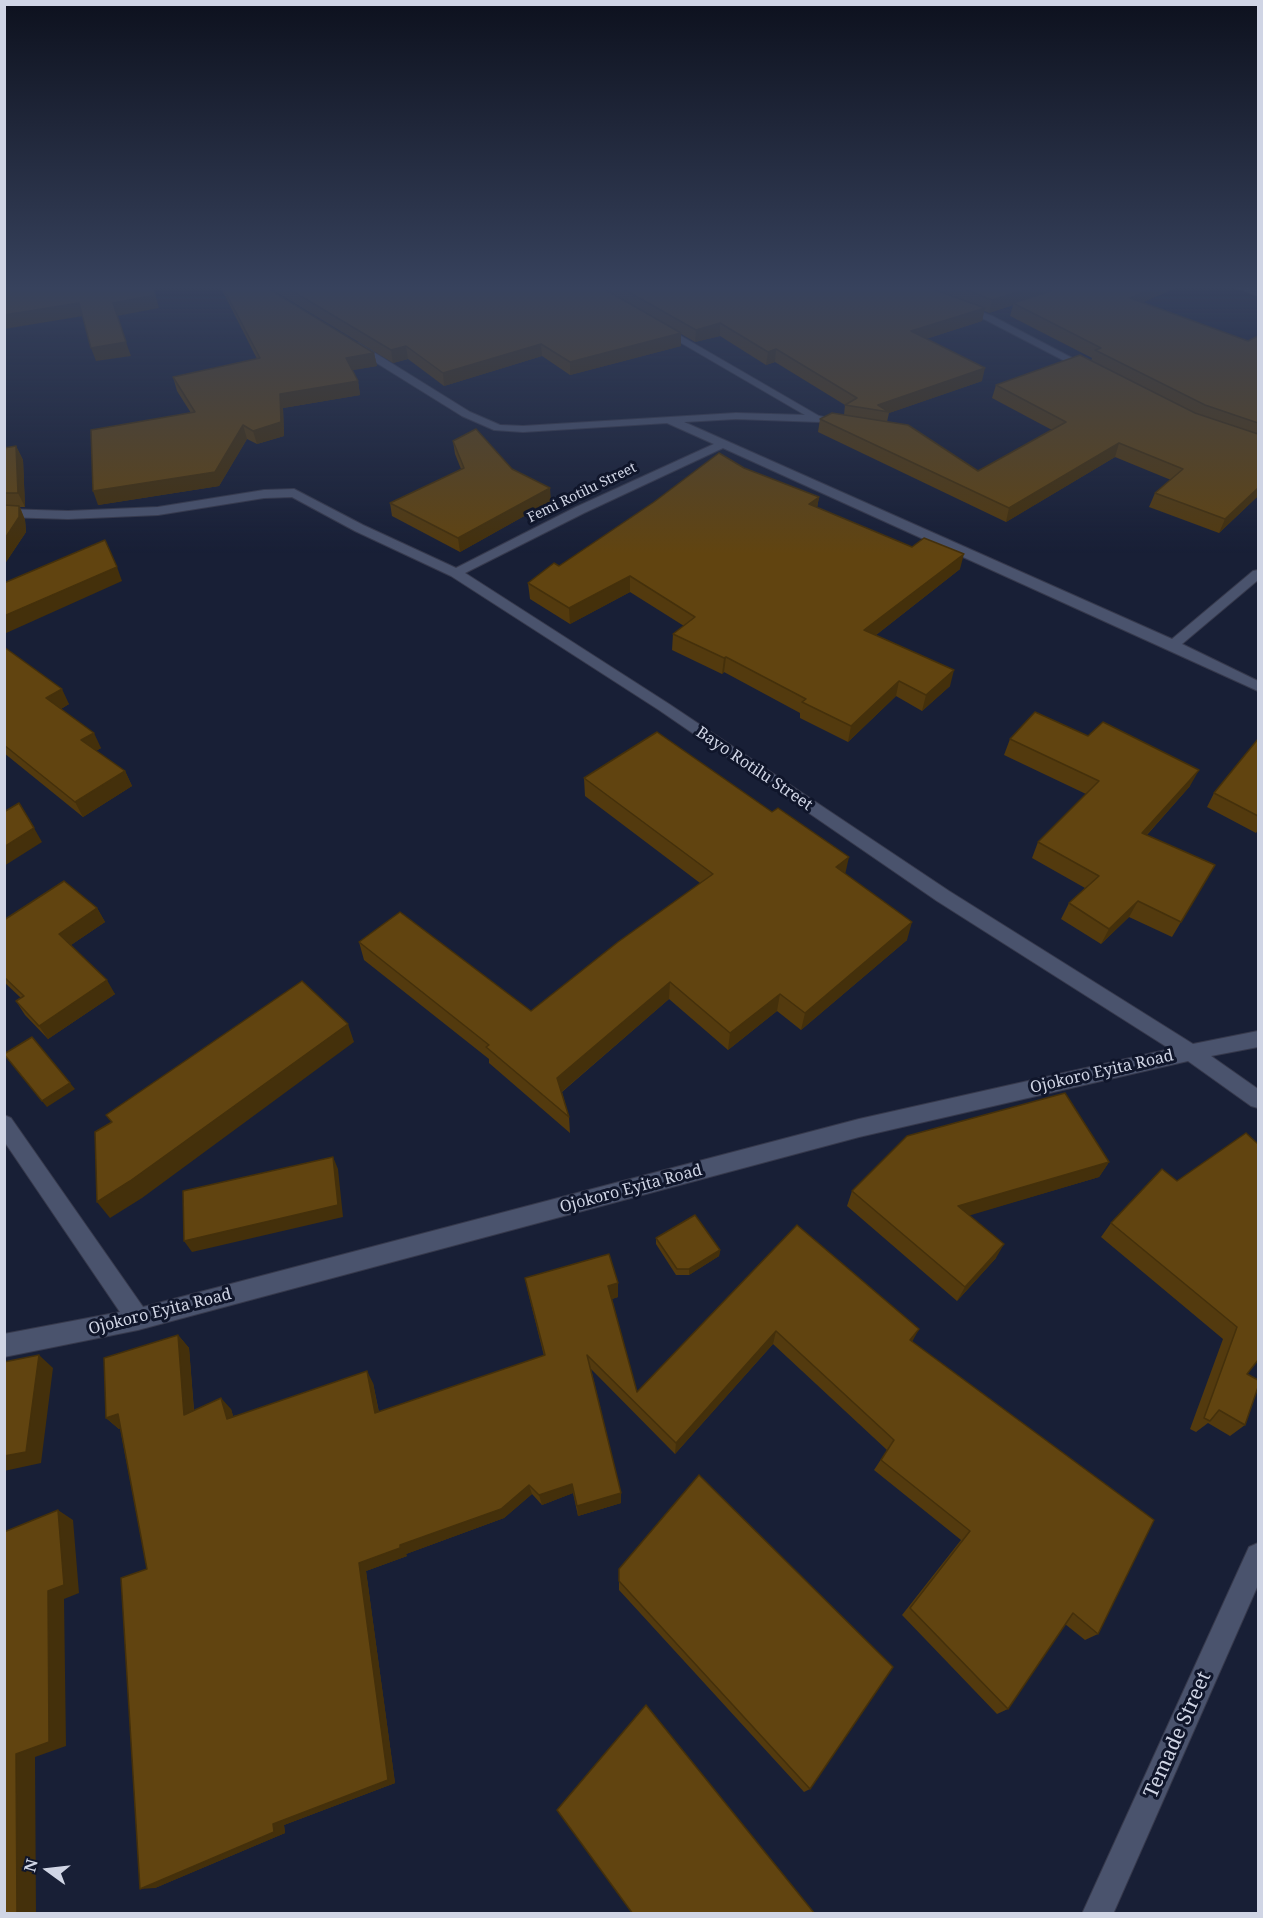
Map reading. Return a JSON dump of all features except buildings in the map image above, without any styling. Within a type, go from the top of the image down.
[{"type":"street","points":[[404,376],[466,414],[498,428],[552,428],[667,419],[765,416],[821,419],[852,425]]},
{"type":"street","points":[[745,376],[821,419]]},
{"type":"street","points":[[667,419],[1173,645],[1258,686]]},
{"type":"street","name":"Femi Rotilu Street","points":[[456,573],[580,510],[723,444]]},
{"type":"street","name":"Bayo Rotilu Street","points":[[4,513],[68,515],[138,512],[294,492],[358,528],[456,573],[673,714],[943,896],[1191,1052],[1258,1100]]},
{"type":"street","points":[[1173,645],[1258,574]]},
{"type":"street","name":"Ojokoro Eyita Road","points":[[4,1346],[138,1319],[859,1128],[1191,1052],[1258,1039]]},
{"type":"street","points":[[4,1124],[138,1319]]},
{"type":"street","name":"Temade Street","points":[[1096,1914],[1258,1556]]}]
